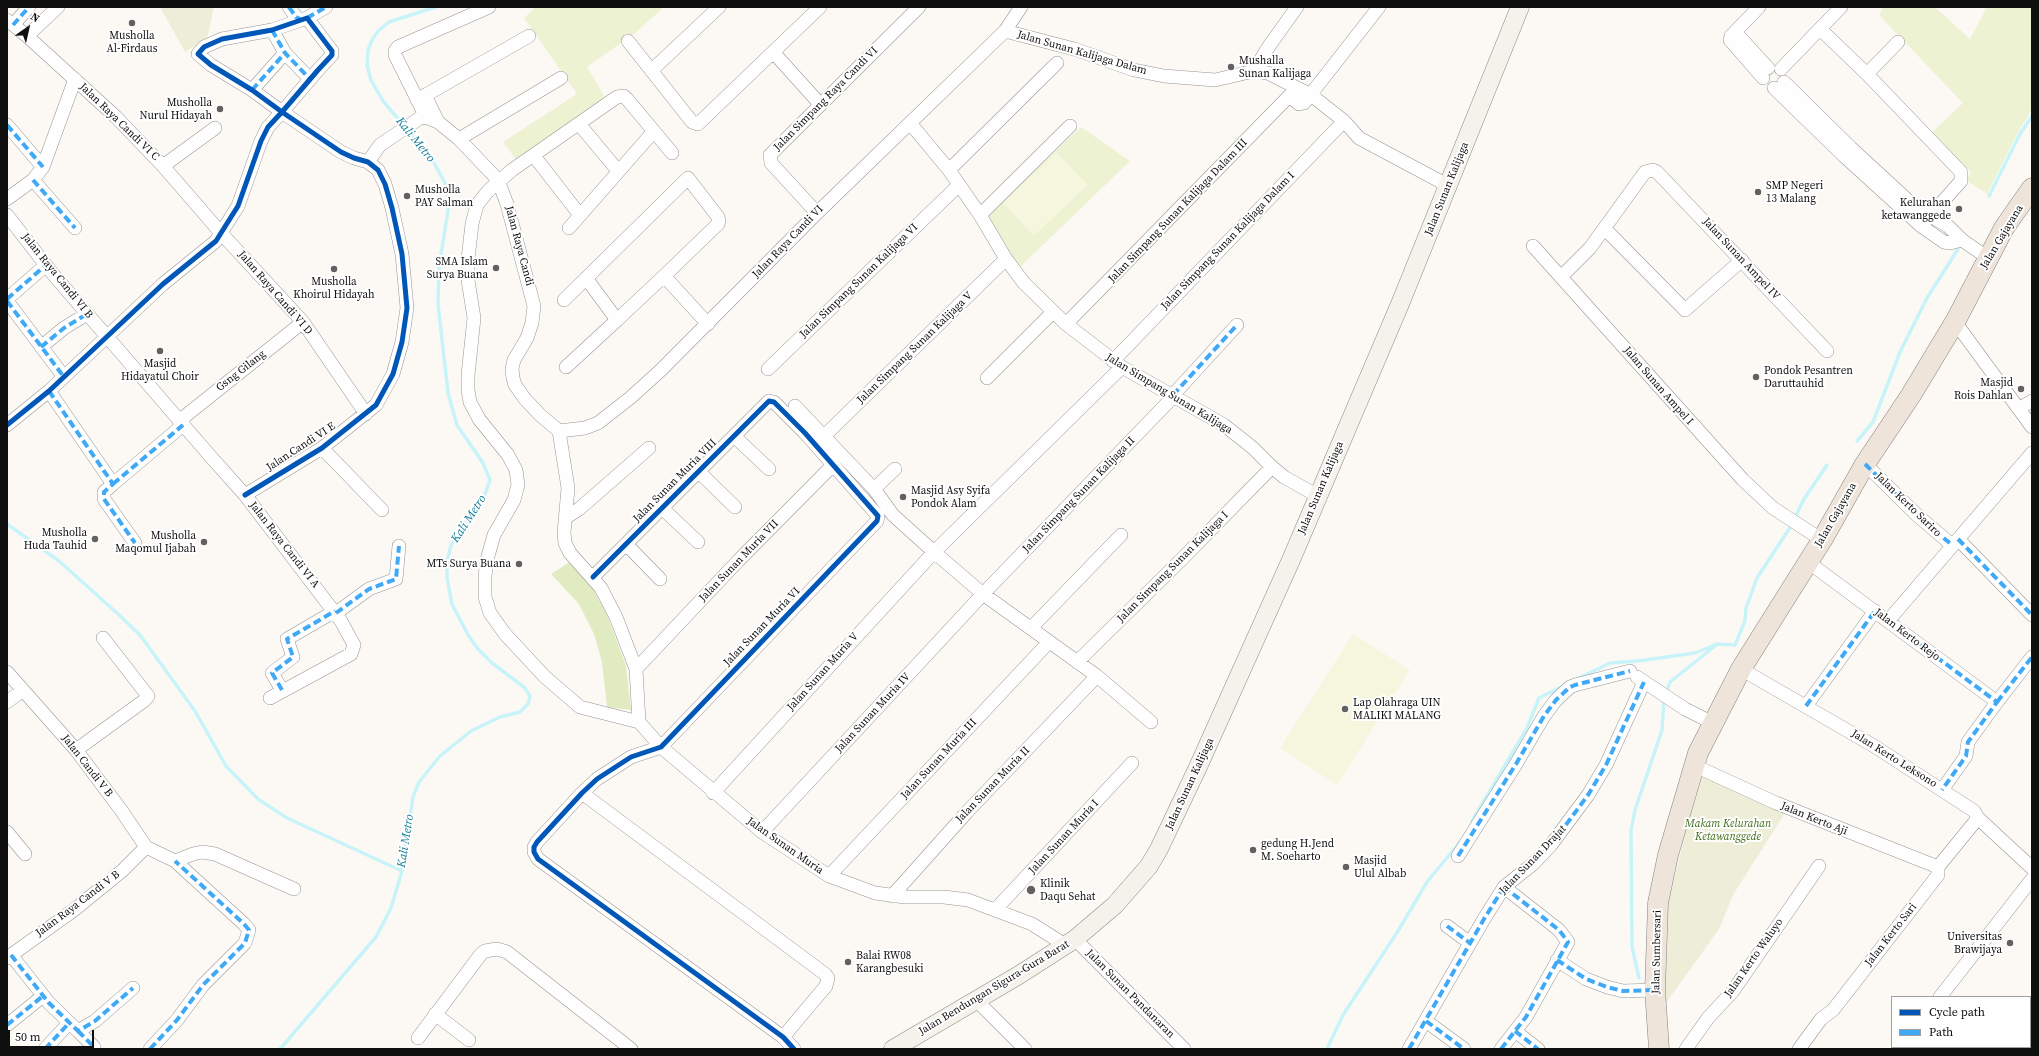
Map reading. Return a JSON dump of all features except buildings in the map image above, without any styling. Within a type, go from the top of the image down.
[{"type":"main road","name":"Jalan Sunan Kalijaga","points":[[1070,942],[1115,905],[1149,866],[1159,849],[1251,650],[1318,496],[1400,304],[1520,7]]},
{"type":"main road","name":"Jalan Gajayana","points":[[1668,855],[1693,764],[1741,669],[1822,540],[1865,464],[1912,395],[1955,322],[2004,228],[2032,189]]},
{"type":"main road","name":"Jalan Sumbersari","points":[[1659,1049],[1650,990],[1658,902],[1668,855]]},
{"type":"main road","name":"Jalan Bendungan Sigura-Gura Barat","points":[[894,1049],[1019,975],[1070,942]]},
{"type":"street","points":[[10,22],[29,7]]},
{"type":"street","points":[[27,36],[58,7]]},
{"type":"street","points":[[7,425],[49,391],[163,284],[216,241],[238,206],[261,141],[268,127],[333,53],[304,19],[296,17],[289,7]]},
{"type":"street","points":[[326,7],[304,19],[272,30],[222,39],[204,47],[198,54],[211,65],[252,90],[341,152],[368,162],[380,145],[423,118],[421,98]]},
{"type":"street","points":[[438,122],[421,98],[395,55],[398,47],[489,7]]},
{"type":"street","points":[[652,70],[719,7]]},
{"type":"street","points":[[628,41],[692,122],[698,124],[820,7]]},
{"type":"street","name":"Jalan Simpang Raya Candi VI","points":[[817,213],[771,163],[769,157],[773,151],[820,104],[919,7]]},
{"type":"street","name":"Jalan Raya Candi VI","points":[[559,431],[585,428],[606,418],[662,370],[817,213],[1005,31],[1022,7]]},
{"type":"street","points":[[1297,7],[1254,70],[1268,73],[1293,92],[1299,104],[1304,103],[1311,96],[1379,7]]},
{"type":"street","points":[[1759,7],[1735,32],[1730,40],[1732,44],[1774,77],[1921,226],[1944,242],[1950,243],[1962,240]]},
{"type":"street","points":[[1774,77],[1841,7]]},
{"type":"street","name":"Jalan Raya Candi VI C","points":[[10,22],[116,117],[163,166],[221,233]]},
{"type":"street","points":[[1820,29],[1867,74],[1960,172],[1961,181],[1921,226]]},
{"type":"street","points":[[272,30],[285,52],[310,79]]},
{"type":"street","name":"Jalan Sunan Kalijaga Dalam","points":[[1005,31],[1074,49],[1134,70],[1164,76],[1215,80],[1240,75],[1254,70]]},
{"type":"street","points":[[421,98],[529,36]]},
{"type":"street","points":[[1867,74],[1898,42]]},
{"type":"street","points":[[252,90],[285,52]]},
{"type":"street","points":[[773,52],[820,104]]},
{"type":"street","points":[[949,170],[1057,63]]},
{"type":"street","points":[[459,139],[561,78]]},
{"type":"street","points":[[7,199],[33,180],[43,167],[75,79]]},
{"type":"street","name":"Jalan Simpang Sunan Kalijaga Dalam III","points":[[1066,324],[1293,92]]},
{"type":"street","points":[[559,431],[568,488],[565,518],[565,543],[570,552],[593,577],[616,617],[636,669],[639,722],[590,711],[580,707],[570,700],[545,677],[505,634],[490,613],[485,596],[485,576],[494,535],[514,500],[518,485],[516,470],[508,455],[479,419],[470,402],[468,390],[474,318],[468,280],[468,259],[472,224],[478,205],[498,180],[617,97],[624,96],[672,152]]},
{"type":"street","points":[[1311,96],[1344,121],[1359,138],[1447,185]]},
{"type":"street","name":"Jalan Raya Candi","points":[[423,118],[438,122],[459,139],[498,180],[511,218],[534,306],[532,323],[527,338],[514,360],[512,369],[513,378],[515,385],[525,399],[540,415],[559,431]]},
{"type":"street","name":"Jalan Simpang Sunan Kalijaga Dalam I","points":[[934,552],[1116,368],[1344,121]]},
{"type":"street","name":"Jalan Simpang Sunan Kalijaga","points":[[910,123],[949,170],[954,190],[980,215],[1006,259],[1024,283],[1066,324],[1116,368],[1173,396],[1224,425],[1253,448],[1270,469],[1318,496]]},
{"type":"street","points":[[579,124],[614,166]]},
{"type":"street","points":[[7,126],[43,167]]},
{"type":"street","points":[[980,215],[1070,126]]},
{"type":"street","points":[[163,166],[215,128]]},
{"type":"street","points":[[569,228],[654,131]]},
{"type":"street","points":[[1848,152],[1915,207],[1948,226],[1962,240],[1988,258]]},
{"type":"street","points":[[534,156],[576,210]]},
{"type":"street","name":"Jalan.Candi VI E","points":[[245,494],[322,448],[366,414],[382,396],[393,374],[402,342],[407,308],[402,254],[392,208],[382,177],[378,170],[368,162]]},
{"type":"street","name":"Jalan Sunan Ampel IV","points":[[1605,229],[1645,172],[1653,170],[1657,172],[1827,351]]},
{"type":"street","points":[[564,300],[688,178],[718,217],[718,224],[566,367]]},
{"type":"street","points":[[33,180],[75,228]]},
{"type":"street","name":"Jalan Simpang Sunan Kalijaga VI","points":[[768,369],[954,190]]},
{"type":"street","name":"Jalan Raya Candi VI B","points":[[7,215],[46,265],[108,337]]},
{"type":"street","points":[[1562,276],[1590,248],[1605,229],[1683,310],[1687,310],[1742,260]]},
{"type":"street","name":"Jalan Raya Candi VI D","points":[[221,233],[303,322],[366,414]]},
{"type":"street","name":"Jalan Sunan Ampel I","points":[[1533,246],[1562,276],[1673,404],[1743,480],[1774,508],[1822,540]]},
{"type":"street","name":"Jalan Simpang Sunan Kalijaga V","points":[[823,437],[1006,259]]},
{"type":"street","points":[[46,265],[7,300],[64,377]]},
{"type":"street","points":[[664,276],[708,324]]},
{"type":"street","points":[[586,278],[617,320]]},
{"type":"street","points":[[987,378],[1053,312]]},
{"type":"street","points":[[41,347],[64,328],[87,314]]},
{"type":"street","name":"Gsng Gilang","points":[[113,484],[181,423],[303,322]]},
{"type":"street","points":[[1955,322],[2020,408],[2032,427]]},
{"type":"street","name":"Jalan Simpang Sunan Kalijaga II","points":[[983,594],[1173,396],[1236,325]]},
{"type":"street","name":"Jalan Raya Candi VI A","points":[[108,337],[181,423],[245,494],[335,612],[354,646],[354,651],[343,658],[282,690],[270,698]]},
{"type":"street","points":[[49,391],[113,484],[104,492],[104,499],[135,543]]},
{"type":"street","name":"Jalan Sunan Muria VIII","points":[[593,577],[769,401],[772,401],[805,433],[833,465]]},
{"type":"street","points":[[2020,408],[2032,401]]},
{"type":"street","points":[[795,406],[874,489],[893,515],[934,552],[983,594],[1097,676],[1151,722]]},
{"type":"street","points":[[734,436],[769,469]]},
{"type":"street","points":[[322,448],[382,510]]},
{"type":"street","points":[[565,518],[579,508],[649,448]]},
{"type":"street","points":[[1888,620],[2032,452]]},
{"type":"street","name":"Jalan Kerto Sariro","points":[[1865,464],[1918,516],[1955,542],[2032,615]]},
{"type":"street","name":"Jalan Sunan Muria VI","points":[[660,747],[877,521],[878,516],[875,511],[833,465]]},
{"type":"street","name":"Jalan Sunan Muria VII","points":[[636,669],[744,555],[833,465]]},
{"type":"street","points":[[874,489],[895,468]]},
{"type":"street","name":"Jalan Simpang Sunan Kalijaga I","points":[[1077,662],[1270,469]]},
{"type":"street","points":[[698,471],[735,507]]},
{"type":"street","points":[[662,508],[698,542]]},
{"type":"street","points":[[1031,628],[1121,535]]},
{"type":"street","points":[[626,544],[660,579]]},
{"type":"street","points":[[282,690],[272,673],[294,656],[287,643],[287,638],[335,612],[369,589],[396,579],[399,546]]},
{"type":"street","name":"Jalan Sunan Muria V","points":[[713,793],[934,552]]},
{"type":"street","name":"Jalan Kerto Rejo","points":[[1808,562],[1888,620],[1994,706]]},
{"type":"street","name":"Jalan Sunan Muria IV","points":[[762,832],[983,594]]},
{"type":"street","points":[[1806,706],[1875,611]]},
{"type":"street","points":[[76,750],[145,700],[148,696],[103,638]]},
{"type":"street","name":"Jalan Sunan Muria III","points":[[829,876],[1049,642]]},
{"type":"street","points":[[1942,790],[1966,756],[1968,742],[2032,656]]},
{"type":"street","name":"Jalan Kerto Leksono","points":[[1741,669],[1806,706],[1974,811],[1978,818],[2032,868]]},
{"type":"street","points":[[1458,856],[1516,764],[1544,716],[1556,700],[1575,686],[1629,670],[1685,708],[1713,723]]},
{"type":"street","name":"Jalan Candi V B","points":[[7,672],[76,750],[121,810],[146,848]]},
{"type":"street","name":"Jalan Sunan Muria II","points":[[892,896],[967,812],[1097,676]]},
{"type":"street","name":"Jalan Sunan Drajat","points":[[1409,1049],[1504,887],[1533,864],[1551,844],[1588,795],[1649,685]]},
{"type":"street","points":[[7,702],[23,690]]},
{"type":"street","name":"Jalan Sunan Muria","points":[[639,722],[660,747],[713,793],[762,832],[829,876],[875,893],[892,896],[958,898],[996,910],[1032,924],[1070,942]]},
{"type":"street","points":[[660,747],[632,757],[615,766],[582,793],[537,842],[534,852],[535,856],[782,1036],[794,1049]]},
{"type":"street","name":"Jalan Sunan Muria I","points":[[996,910],[1132,763]]},
{"type":"street","name":"Jalan Kerto Aji","points":[[1693,764],[1776,803],[1938,867]]},
{"type":"street","points":[[582,793],[825,974],[828,978],[826,986],[782,1036]]},
{"type":"street","name":"Jalan Kerto Sari","points":[[1799,1049],[1821,1019],[1833,1010],[1938,875],[1938,867],[1978,818]]},
{"type":"street","points":[[7,832],[25,854]]},
{"type":"street","points":[[146,848],[175,861],[249,930],[244,943],[203,986],[177,1020],[150,1049]]},
{"type":"street","name":"Jalan Raya Candi V B","points":[[9,956],[74,910],[123,870],[146,848]]},
{"type":"street","points":[[175,861],[192,854],[202,852],[215,854],[294,889]]},
{"type":"street","name":"Jalan Kerto Waluyo","points":[[1686,1049],[1708,1018],[1733,991],[1819,866]]},
{"type":"street","points":[[1941,996],[2032,879]]},
{"type":"street","points":[[1501,1049],[1533,1006],[1568,942],[1559,930],[1504,887]]},
{"type":"street","points":[[1446,926],[1470,943]]},
{"type":"street","name":"Jalan Sunan Pandanaran","points":[[1070,942],[1184,1049]]},
{"type":"street","points":[[418,1038],[481,954],[485,950],[497,949],[507,952],[631,1049]]},
{"type":"street","points":[[9,956],[44,996],[94,1047]]},
{"type":"street","points":[[1558,960],[1586,979],[1606,987],[1630,991],[1650,990]]},
{"type":"street","points":[[45,1049],[73,1027],[95,1021],[133,988]]},
{"type":"street","points":[[7,1025],[44,996]]},
{"type":"street","points":[[976,1000],[1025,1049]]},
{"type":"street","points":[[435,1014],[469,1040]]},
{"type":"street","points":[[1426,1021],[1464,1049]]},
{"type":"street","points":[[1515,1031],[1538,1049]]},
{"type":"green space","points":[[160,7],[214,7],[207,39],[185,52]]},
{"type":"green space","points":[[535,7],[664,7],[635,33],[587,67],[606,99],[517,161],[503,142],[577,94],[524,18]]},
{"type":"green space","points":[[1883,7],[1935,7],[1970,39],[1987,7],[2032,7],[2032,109],[2017,134],[1987,194],[1966,180],[1971,172],[1932,132],[1963,103],[1879,15]]},
{"type":"green space","points":[[1081,127],[1130,161],[1019,268],[988,215]]},
{"type":"green space","points":[[1056,152],[1088,185],[1034,236],[1003,203]]},
{"type":"green space","points":[[570,562],[592,587],[607,615],[626,666],[631,710],[607,707],[602,662],[594,634],[579,604],[551,574]]},
{"type":"green space","name":"Lap Olahraga UIN MALIKI MALANG","points":[[1353,634],[1410,670],[1337,785],[1280,748]]},
{"type":"green space","name":"Makam Kelurahan Ketawanggede","points":[[1703,775],[1785,813],[1733,895],[1719,929],[1666,1003],[1664,981],[1668,906],[1684,838]]},
{"type":"waterway","name":"Kali Metro","points":[[280,1049],[376,937],[391,908],[402,871],[413,797],[419,782],[440,756],[471,731],[500,717],[520,712],[528,704],[530,696],[524,687],[492,663],[478,649],[468,635],[452,604],[447,578],[447,561],[451,545],[484,497],[490,480],[483,463],[457,425],[448,393],[438,304],[439,267],[449,204],[446,185],[432,159],[383,101],[371,80],[367,65],[368,50],[378,31],[389,22],[436,7]]},
{"type":"waterway","points":[[1989,196],[2020,134],[2032,116]]},
{"type":"waterway","points":[[1857,441],[1873,422],[1900,352],[1927,298],[1958,249]]},
{"type":"waterway","points":[[1579,678],[1610,663],[1638,661],[1695,653],[1717,644],[1735,645],[1745,621],[1746,608],[1757,578],[1791,526],[1804,499],[1827,465]]},
{"type":"waterway","points":[[7,524],[59,561],[140,635],[195,711],[226,766],[258,799],[287,818],[402,871]]},
{"type":"waterway","points":[[1666,694],[1670,682],[1715,646]]},
{"type":"waterway","points":[[1472,821],[1527,728],[1539,698],[1565,685]]},
{"type":"waterway","points":[[1639,978],[1632,947],[1631,830],[1635,810],[1662,730],[1664,699]]},
{"type":"waterway","points":[[1327,1049],[1343,1015],[1398,931],[1427,882],[1460,842]]},
{"type":"marked path","points":[[13,25],[29,7]]},
{"type":"marked path","points":[[289,7],[296,17],[302,20]]},
{"type":"marked path","points":[[307,18],[326,7]]},
{"type":"marked path","points":[[272,30],[285,53],[310,79]]},
{"type":"marked path","points":[[252,90],[285,53]]},
{"type":"marked path","points":[[7,125],[43,167]]},
{"type":"marked path","points":[[33,180],[75,228]]},
{"type":"marked path","points":[[7,299],[46,265]]},
{"type":"marked path","points":[[7,301],[64,377]]},
{"type":"marked path","points":[[41,347],[64,328],[87,314]]},
{"type":"marked path","points":[[1173,395],[1237,325]]},
{"type":"marked path","points":[[49,391],[113,484],[104,492],[104,499],[135,543]]},
{"type":"marked path","points":[[113,484],[183,425]]},
{"type":"marked path","points":[[1865,464],[1918,516],[1952,545]]},
{"type":"marked path","points":[[1958,539],[2032,615]]},
{"type":"marked path","points":[[336,613],[369,589],[396,579],[399,546]]},
{"type":"marked path","points":[[282,690],[272,673],[293,657],[287,639],[335,611]]},
{"type":"marked path","points":[[1806,706],[1875,611]]},
{"type":"marked path","points":[[1888,621],[1997,702],[1968,742],[1966,756],[1942,790]]},
{"type":"marked path","points":[[1997,702],[2032,657]]},
{"type":"marked path","points":[[1458,856],[1516,764],[1544,716],[1556,700],[1570,687],[1575,685],[1630,671]]},
{"type":"marked path","points":[[1409,1049],[1504,887],[1533,864],[1551,845],[1588,795],[1606,765],[1644,682]]},
{"type":"marked path","points":[[150,1049],[177,1020],[203,985],[245,943],[249,930],[175,861]]},
{"type":"marked path","points":[[1501,1049],[1526,1017],[1568,942],[1559,930],[1504,887]]},
{"type":"marked path","points":[[1447,926],[1470,943]]},
{"type":"marked path","points":[[11,955],[49,1003],[78,1031],[95,1021],[133,988]]},
{"type":"marked path","points":[[1557,960],[1586,979],[1607,987],[1623,991],[1655,990]]},
{"type":"marked path","points":[[7,1025],[43,996]]},
{"type":"marked path","points":[[1426,1021],[1464,1049]]},
{"type":"marked path","points":[[45,1049],[69,1023]]},
{"type":"marked path","points":[[78,1031],[94,1047]]},
{"type":"marked path","points":[[1515,1031],[1538,1049]]},
{"type":"cycle path","points":[[7,425],[49,391],[163,284],[216,241],[238,206],[261,141],[268,127],[282,112],[332,55],[332,51],[307,18],[272,30],[222,39],[204,47],[198,54],[211,65],[252,90],[282,112],[341,152],[368,162],[378,170],[385,184],[392,208],[402,254],[407,308],[402,342],[393,374],[376,405],[322,448],[245,495]]},
{"type":"cycle path","points":[[593,577],[769,401],[774,402],[805,433],[878,516],[877,521],[661,747],[631,757],[597,779],[582,793],[534,847],[534,852],[538,859],[783,1037],[794,1049]]},
{"type":"place","name":"Musholla Al-Firdaus","points":[[132,23]]},
{"type":"place","name":"Mushalla Sunan Kalijaga","points":[[1231,67]]},
{"type":"place","name":"Musholla Nurul Hidayah","points":[[220,109]]},
{"type":"place","name":"SMP Negeri 13 Malang","points":[[1758,192]]},
{"type":"place","name":"Musholla PAY Salman","points":[[407,196]]},
{"type":"place","name":"Kelurahan ketawanggede","points":[[1959,209]]},
{"type":"place","name":"SMA Islam Surya Buana","points":[[496,268]]},
{"type":"place","name":"Musholla Khoirul Hidayah","points":[[334,269]]},
{"type":"place","name":"Masjid Hidayatul Choir","points":[[160,351]]},
{"type":"place","name":"Pondok Pesantren Daruttauhid","points":[[1756,377]]},
{"type":"place","name":"Masjid Rois Dahlan","points":[[2021,389]]},
{"type":"place","name":"Masjid Asy Syifa Pondok Alam","points":[[903,497]]},
{"type":"place","name":"Musholla Huda Tauhid","points":[[95,539]]},
{"type":"place","name":"Musholla Maqomul Ijabah","points":[[204,542]]},
{"type":"place","name":"MTs Surya Buana","points":[[519,564]]},
{"type":"place","name":"Lap Olahraga UIN MALIKI MALANG","points":[[1345,709]]},
{"type":"place","name":"gedung H.Jend M. Soeharto","points":[[1253,850]]},
{"type":"place","name":"Masjid Ulul Albab","points":[[1346,867]]},
{"type":"place","name":"Klinik Daqu Sehat","points":[[1031,890]]},
{"type":"place","name":"Universitas Brawijaya","points":[[2010,943]]},
{"type":"place","name":"Balai RW08 Karangbesuki","points":[[848,962]]}]
